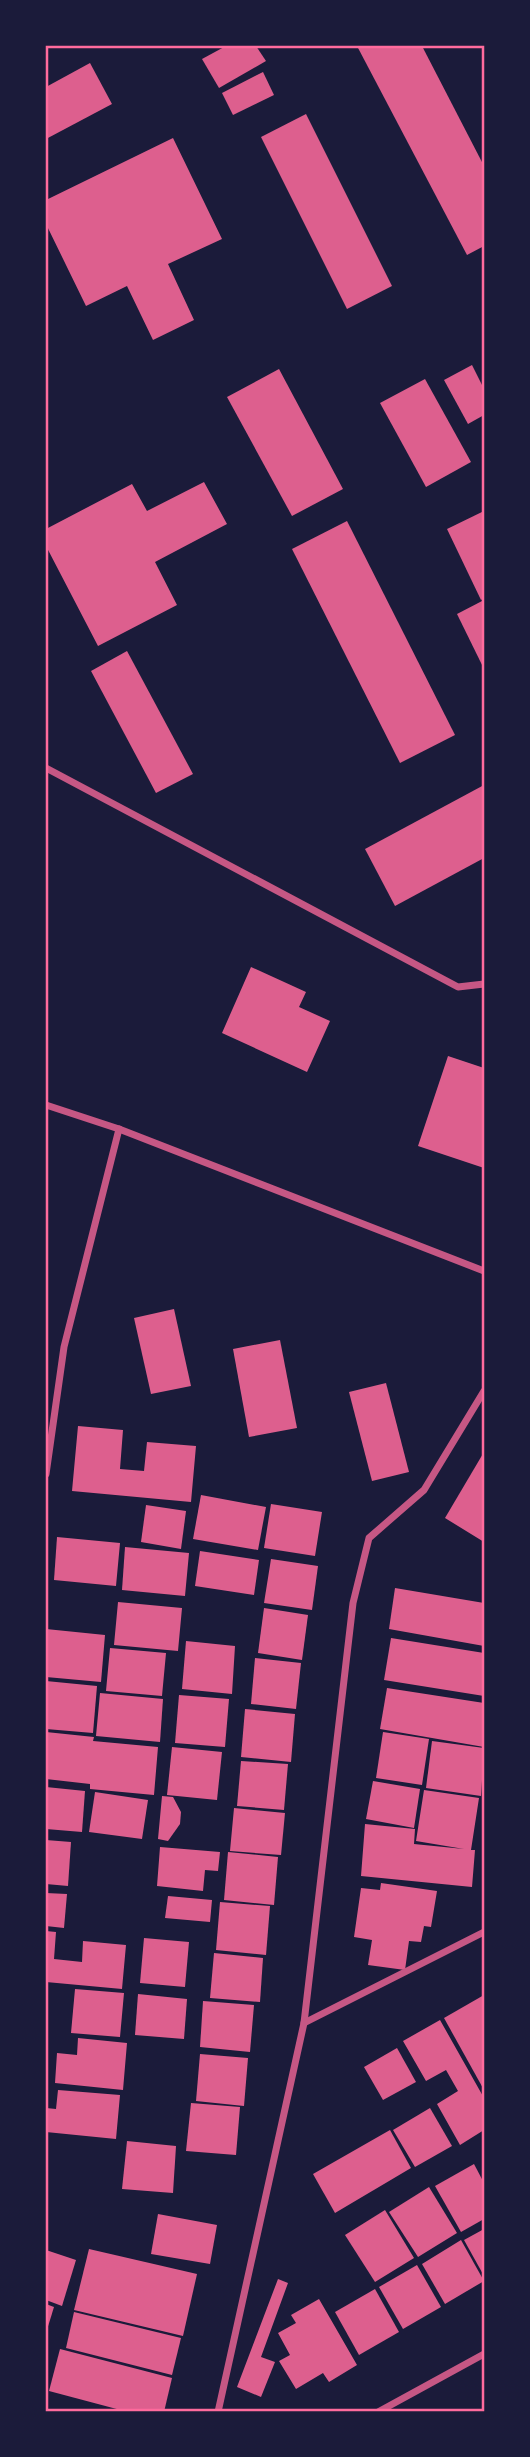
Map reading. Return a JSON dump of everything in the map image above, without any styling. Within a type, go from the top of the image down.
[{"type":"street","points":[[46,768],[458,987],[485,984]]},
{"type":"street","points":[[46,1105],[120,1129],[485,1271]]},
{"type":"street","points":[[46,1474],[64,1347],[120,1129]]},
{"type":"street","points":[[218,2412],[304,2023],[353,1603],[369,1538],[424,1490],[485,1391]]},
{"type":"street","points":[[304,2023],[485,1932]]},
{"type":"street","points":[[378,2412],[485,2354]]},
{"type":"building","points":[[226,46],[256,46],[266,61],[219,88],[202,59]]},
{"type":"building","points":[[357,46],[422,46],[484,166],[484,246],[467,255]]},
{"type":"building","points":[[90,63],[112,104],[46,139],[46,87]]},
{"type":"building","points":[[263,72],[274,95],[233,115],[222,93]]},
{"type":"building","points":[[306,114],[392,286],[347,309],[261,137]]},
{"type":"building","points":[[173,138],[222,239],[168,264],[194,320],[153,340],[127,286],[86,306],[46,224],[46,200]]},
{"type":"building","points":[[472,365],[484,389],[484,415],[468,424],[444,380]]},
{"type":"building","points":[[279,369],[343,489],[292,516],[227,397]]},
{"type":"building","points":[[425,379],[471,462],[426,487],[380,403]]},
{"type":"building","points":[[204,482],[227,524],[155,562],[177,605],[98,646],[46,546],[46,529],[132,484],[147,511]]},
{"type":"building","points":[[484,511],[484,598],[481,600],[447,529]]},
{"type":"building","points":[[347,521],[455,735],[400,763],[292,549]]},
{"type":"building","points":[[484,600],[484,669],[457,614]]},
{"type":"building","points":[[127,651],[193,774],[156,793],[91,671]]},
{"type":"building","points":[[484,785],[484,858],[395,906],[365,849]]},
{"type":"building","points":[[251,967],[306,992],[299,1007],[330,1021],[307,1072],[222,1033]]},
{"type":"building","points":[[448,1056],[484,1068],[484,1168],[418,1146]]},
{"type":"building","points":[[174,1309],[191,1386],[151,1394],[134,1318]]},
{"type":"building","points":[[280,1340],[297,1428],[249,1437],[233,1349]]},
{"type":"building","points":[[386,1383],[409,1472],[372,1481],[349,1392]]},
{"type":"building","points":[[78,1426],[123,1430],[120,1469],[144,1471],[147,1442],[196,1446],[191,1502],[72,1491]]},
{"type":"building","points":[[484,1452],[484,1542],[445,1518]]},
{"type":"building","points":[[201,1495],[266,1507],[258,1550],[193,1539]]},
{"type":"building","points":[[271,1504],[322,1512],[315,1556],[264,1548]]},
{"type":"building","points":[[146,1505],[186,1511],[181,1549],[141,1542]]},
{"type":"building","points":[[57,1537],[120,1543],[116,1586],[54,1580]]},
{"type":"building","points":[[125,1547],[189,1553],[185,1596],[122,1590]]},
{"type":"building","points":[[200,1551],[259,1560],[254,1595],[195,1586]]},
{"type":"building","points":[[271,1559],[318,1566],[312,1610],[264,1603]]},
{"type":"building","points":[[395,1588],[484,1603],[484,1646],[389,1629]]},
{"type":"building","points":[[118,1602],[182,1608],[178,1651],[114,1645]]},
{"type":"building","points":[[264,1608],[308,1615],[302,1660],[258,1653]]},
{"type":"building","points":[[46,1629],[105,1635],[101,1682],[46,1677]]},
{"type":"building","points":[[391,1638],[484,1653],[484,1696],[384,1680]]},
{"type":"building","points":[[186,1641],[235,1646],[232,1694],[182,1689]]},
{"type":"building","points":[[110,1648],[166,1653],[162,1696],[106,1691]]},
{"type":"building","points":[[255,1658],[301,1663],[296,1709],[251,1704]]},
{"type":"building","points":[[46,1681],[97,1686],[93,1733],[46,1729]]},
{"type":"building","points":[[387,1688],[484,1703],[484,1747],[380,1729]]},
{"type":"building","points":[[100,1693],[163,1699],[160,1742],[96,1736]]},
{"type":"building","points":[[179,1695],[229,1699],[225,1747],[175,1743]]},
{"type":"building","points":[[245,1709],[295,1714],[291,1762],[241,1757]]},
{"type":"building","points":[[46,1732],[94,1737],[93,1741],[158,1747],[154,1795],[90,1789],[90,1784],[46,1779]]},
{"type":"building","points":[[383,1732],[429,1739],[422,1785],[376,1778]]},
{"type":"building","points":[[432,1741],[484,1748],[481,1796],[426,1788]]},
{"type":"building","points":[[172,1747],[222,1752],[217,1800],[167,1795]]},
{"type":"building","points":[[241,1761],[288,1764],[284,1810],[237,1806]]},
{"type":"building","points":[[373,1781],[420,1789],[414,1828],[366,1819]]},
{"type":"building","points":[[46,1787],[85,1791],[82,1832],[46,1829]]},
{"type":"building","points":[[424,1790],[479,1798],[471,1850],[475,1850],[472,1887],[361,1876],[365,1824],[415,1829],[414,1844],[464,1849],[416,1841]]},
{"type":"building","points":[[95,1792],[148,1800],[142,1839],[89,1832]]},
{"type":"building","points":[[162,1796],[173,1797],[181,1812],[180,1824],[168,1841],[158,1839]]},
{"type":"building","points":[[234,1808],[285,1813],[281,1855],[230,1851]]},
{"type":"building","points":[[46,1840],[71,1842],[68,1886],[46,1884]]},
{"type":"building","points":[[160,1847],[220,1852],[218,1871],[205,1870],[203,1891],[157,1886]]},
{"type":"building","points":[[228,1852],[278,1857],[274,1905],[224,1900]]},
{"type":"building","points":[[381,1883],[437,1891],[431,1927],[424,1926],[421,1942],[409,1941],[405,1970],[368,1965],[372,1940],[354,1937],[361,1888],[380,1890]]},
{"type":"building","points":[[46,1893],[67,1894],[64,1928],[46,1926]]},
{"type":"building","points":[[168,1896],[212,1900],[210,1922],[165,1918]]},
{"type":"building","points":[[220,1902],[270,1906],[266,1955],[216,1950]]},
{"type":"building","points":[[46,1931],[56,1932],[54,1959],[82,1962],[83,1941],[126,1945],[122,1989],[46,1982]]},
{"type":"building","points":[[144,1938],[189,1942],[185,1987],[140,1983]]},
{"type":"building","points":[[214,1953],[263,1958],[260,2002],[210,1998]]},
{"type":"building","points":[[75,1989],[124,1993],[120,2037],[71,2033]]},
{"type":"building","points":[[138,1994],[187,1999],[184,2039],[135,2035]]},
{"type":"building","points":[[484,1995],[484,2090],[444,2018]]},
{"type":"building","points":[[203,2001],[254,2005],[250,2052],[200,2047]]},
{"type":"building","points":[[440,2020],[484,2098],[484,2130],[460,2145],[437,2104],[458,2091],[446,2070],[426,2081],[403,2041]]},
{"type":"building","points":[[78,2038],[127,2043],[123,2090],[55,2083],[57,2053],[77,2055]]},
{"type":"building","points":[[397,2048],[416,2082],[383,2100],[364,2067]]},
{"type":"building","points":[[200,2054],[248,2058],[244,2106],[196,2101]]},
{"type":"building","points":[[58,2090],[120,2095],[116,2139],[46,2132],[46,2108],[56,2109]]},
{"type":"building","points":[[191,2103],[240,2107],[236,2155],[186,2151]]},
{"type":"building","points":[[430,2108],[452,2146],[415,2167],[393,2130]]},
{"type":"building","points":[[390,2130],[411,2168],[335,2213],[313,2174]]},
{"type":"building","points":[[127,2141],[176,2146],[173,2193],[122,2189]]},
{"type":"building","points":[[474,2164],[484,2183],[484,2219],[461,2232],[435,2186]]},
{"type":"building","points":[[429,2187],[457,2233],[418,2257],[389,2212]]},
{"type":"building","points":[[385,2210],[414,2258],[375,2282],[345,2235]]},
{"type":"building","points":[[158,2214],[217,2225],[210,2264],[151,2254]]},
{"type":"building","points":[[484,2229],[484,2276],[464,2240]]},
{"type":"building","points":[[461,2240],[484,2281],[445,2304],[422,2264]]},
{"type":"building","points":[[89,2249],[197,2274],[183,2336],[74,2310]]},
{"type":"building","points":[[46,2250],[76,2260],[62,2306],[46,2300]]},
{"type":"building","points":[[417,2265],[441,2307],[403,2329],[379,2287]]},
{"type":"building","points":[[278,2279],[288,2283],[261,2357],[275,2362],[261,2397],[237,2387]]},
{"type":"building","points":[[375,2289],[399,2332],[359,2355],[335,2312]]},
{"type":"building","points":[[319,2299],[357,2365],[329,2382],[323,2373],[296,2389],[279,2361],[290,2355],[278,2333],[296,2323],[291,2315]]},
{"type":"building","points":[[46,2304],[54,2307],[46,2333]]},
{"type":"building","points":[[74,2312],[181,2338],[172,2375],[66,2348]]},
{"type":"building","points":[[60,2349],[172,2378],[164,2412],[128,2412],[49,2391]]}]
